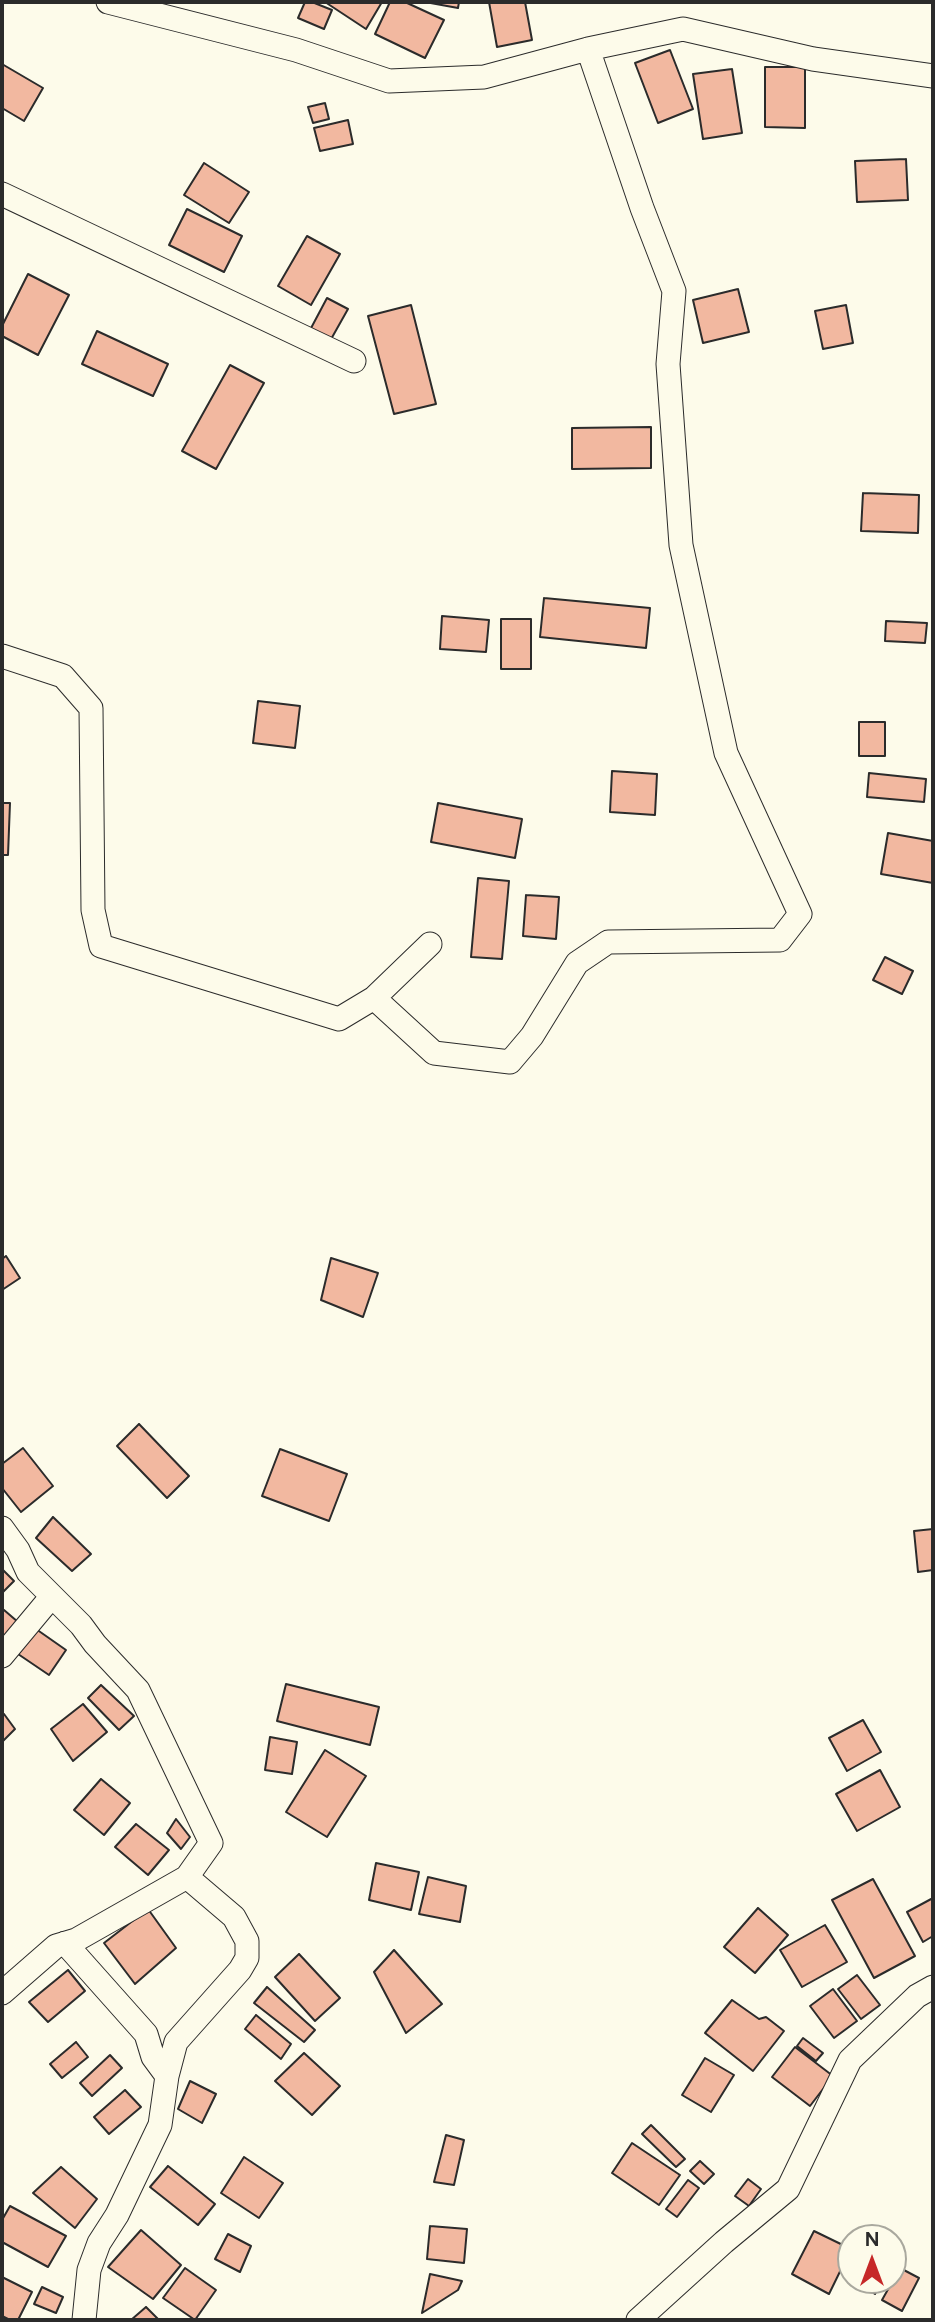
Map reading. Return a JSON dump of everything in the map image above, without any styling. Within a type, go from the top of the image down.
[{"type":"street","points":[[108,2],[296,50],[389,81],[484,77],[588,49],[683,29],[813,59],[933,76]]},
{"type":"street","points":[[374,998],[434,1054],[510,1062],[532,1037],[577,964],[607,942],[780,940],[800,914],[726,753],[681,545],[668,364],[674,291],[642,208],[588,49]]},
{"type":"street","points":[[2,194],[355,361]]},
{"type":"street","points":[[2,656],[63,676],[91,708],[93,910],[102,946],[339,1019],[374,998],[430,944]]},
{"type":"street","points":[[2,1528],[18,1550],[28,1572],[81,1625],[138,1690],[211,1843],[187,1877],[76,1940],[56,1946],[2,1993]]},
{"type":"street","points":[[2,1656],[52,1596]]},
{"type":"street","points":[[84,2320],[89,2270],[99,2243],[117,2215],[160,2125],[167,2076],[176,2042],[240,1970],[247,1958],[247,1941],[234,1917],[187,1877]]},
{"type":"street","points":[[65,1944],[146,2034],[153,2057],[167,2076]]},
{"type":"street","points":[[638,2320],[724,2242],[788,2189],[850,2060],[916,1996],[933,1987]]},
{"type":"building","points":[[305,2],[332,10],[324,29],[298,18]]},
{"type":"building","points":[[325,2],[382,2],[366,29]]},
{"type":"building","points":[[390,2],[405,2],[444,20],[425,58],[375,34]]},
{"type":"building","points":[[425,2],[459,2],[458,8]]},
{"type":"building","points":[[489,2],[525,2],[532,40],[497,47]]},
{"type":"building","points":[[670,50],[693,109],[658,123],[635,63]]},
{"type":"building","points":[[2,64],[43,88],[24,121],[2,108]]},
{"type":"building","points":[[765,67],[805,67],[805,128],[765,127]]},
{"type":"building","points":[[732,69],[742,133],[703,139],[693,74]]},
{"type":"building","points":[[325,103],[329,119],[313,123],[308,107]]},
{"type":"building","points":[[348,120],[353,144],[320,151],[314,128]]},
{"type":"building","points":[[906,159],[908,200],[857,202],[855,161]]},
{"type":"building","points":[[204,163],[249,192],[229,223],[184,195]]},
{"type":"building","points":[[187,209],[242,236],[224,272],[169,245]]},
{"type":"building","points":[[307,236],[340,254],[311,305],[278,286]]},
{"type":"building","points":[[28,274],[69,295],[38,355],[2,336],[2,326]]},
{"type":"building","points":[[738,289],[749,332],[703,343],[693,300]]},
{"type":"building","points":[[327,298],[348,309],[330,341],[310,330]]},
{"type":"building","points":[[411,305],[436,404],[394,414],[368,316]]},
{"type":"building","points":[[846,305],[853,343],[823,349],[815,311]]},
{"type":"building","points":[[97,331],[168,364],[153,396],[82,364]]},
{"type":"building","points":[[230,365],[264,383],[216,469],[182,451]]},
{"type":"building","points":[[651,427],[651,468],[572,469],[572,428]]},
{"type":"building","points":[[863,493],[919,495],[918,533],[861,531]]},
{"type":"building","points":[[544,598],[650,608],[646,648],[540,637]]},
{"type":"building","points":[[442,616],[489,620],[486,652],[440,649]]},
{"type":"building","points":[[501,619],[531,619],[531,669],[501,669]]},
{"type":"building","points":[[886,621],[927,623],[925,643],[885,641]]},
{"type":"building","points":[[258,701],[300,706],[295,748],[253,743]]},
{"type":"building","points":[[859,722],[885,722],[885,756],[859,756]]},
{"type":"building","points":[[612,771],[657,774],[655,815],[610,812]]},
{"type":"building","points":[[869,773],[926,779],[924,802],[867,797]]},
{"type":"building","points":[[2,803],[10,803],[8,855],[2,855]]},
{"type":"building","points":[[438,803],[522,819],[515,858],[431,842]]},
{"type":"building","points":[[888,833],[933,841],[933,883],[881,874]]},
{"type":"building","points":[[478,878],[509,881],[502,959],[471,957]]},
{"type":"building","points":[[526,895],[559,897],[556,939],[523,936]]},
{"type":"building","points":[[885,957],[913,971],[902,994],[873,980]]},
{"type":"building","points":[[6,1256],[20,1278],[2,1290],[2,1259]]},
{"type":"building","points":[[331,1258],[378,1273],[363,1317],[321,1300]]},
{"type":"building","points":[[139,1424],[189,1476],[167,1498],[117,1446]]},
{"type":"building","points":[[23,1448],[53,1486],[21,1512],[2,1488],[2,1464]]},
{"type":"building","points":[[280,1449],[347,1474],[329,1521],[262,1496]]},
{"type":"building","points":[[53,1517],[91,1554],[72,1571],[36,1538]]},
{"type":"building","points":[[933,1529],[933,1570],[918,1572],[914,1531]]},
{"type":"building","points":[[2,1569],[14,1581],[2,1593]]},
{"type":"building","points":[[4,1610],[18,1622],[2,1639],[2,1613]]},
{"type":"building","points":[[36,1629],[66,1650],[49,1675],[18,1654]]},
{"type":"building","points":[[286,1684],[379,1707],[370,1745],[277,1721]]},
{"type":"building","points":[[101,1685],[134,1716],[119,1730],[88,1698]]},
{"type":"building","points":[[83,1704],[107,1732],[73,1761],[51,1729]]},
{"type":"building","points":[[4,1714],[15,1729],[2,1742],[2,1717]]},
{"type":"building","points":[[863,1720],[881,1752],[847,1771],[829,1738]]},
{"type":"building","points":[[270,1737],[297,1742],[292,1774],[265,1770]]},
{"type":"building","points":[[325,1750],[366,1776],[327,1837],[286,1812]]},
{"type":"building","points":[[880,1770],[900,1807],[857,1831],[836,1794]]},
{"type":"building","points":[[101,1779],[130,1803],[104,1835],[74,1810]]},
{"type":"building","points":[[176,1819],[190,1837],[181,1849],[167,1833]]},
{"type":"building","points":[[136,1824],[169,1850],[148,1875],[115,1847]]},
{"type":"building","points":[[376,1863],[419,1872],[411,1910],[369,1900]]},
{"type":"building","points":[[428,1877],[466,1886],[460,1922],[419,1914]]},
{"type":"building","points":[[873,1879],[915,1956],[874,1978],[832,1900]]},
{"type":"building","points":[[933,1898],[933,1936],[923,1942],[907,1912]]},
{"type":"building","points":[[758,1908],[788,1935],[755,1973],[724,1947]]},
{"type":"building","points":[[148,1909],[176,1948],[135,1984],[104,1943]]},
{"type":"building","points":[[825,1925],[847,1962],[802,1987],[780,1950]]},
{"type":"building","points":[[394,1950],[442,2004],[406,2033],[374,1972]]},
{"type":"building","points":[[299,1954],[340,1998],[315,2021],[275,1977]]},
{"type":"building","points":[[68,1970],[85,1991],[48,2022],[29,2002]]},
{"type":"building","points":[[857,1975],[880,2005],[861,2019],[838,1989]]},
{"type":"building","points":[[267,1987],[315,2030],[304,2042],[254,2003]]},
{"type":"building","points":[[833,1989],[857,2021],[834,2038],[810,2006]]},
{"type":"building","points":[[732,2000],[759,2019],[766,2017],[784,2031],[753,2071],[705,2033]]},
{"type":"building","points":[[256,2015],[291,2044],[281,2059],[245,2029]]},
{"type":"building","points":[[803,2038],[823,2053],[816,2061],[797,2046]]},
{"type":"building","points":[[76,2042],[88,2057],[62,2078],[50,2064]]},
{"type":"building","points":[[795,2047],[833,2076],[810,2106],[772,2077]]},
{"type":"building","points":[[304,2053],[340,2086],[312,2115],[275,2081]]},
{"type":"building","points":[[110,2055],[122,2068],[92,2096],[80,2083]]},
{"type":"building","points":[[705,2058],[734,2075],[711,2112],[682,2095]]},
{"type":"building","points":[[190,2081],[216,2094],[202,2123],[178,2109]]},
{"type":"building","points":[[125,2090],[141,2107],[109,2134],[94,2117]]},
{"type":"building","points":[[651,2125],[685,2159],[676,2167],[642,2134]]},
{"type":"building","points":[[446,2135],[464,2140],[454,2185],[434,2182]]},
{"type":"building","points":[[632,2143],[680,2175],[659,2205],[612,2173]]},
{"type":"building","points":[[244,2157],[283,2183],[259,2218],[221,2193]]},
{"type":"building","points":[[700,2161],[714,2174],[704,2184],[690,2171]]},
{"type":"building","points":[[168,2166],[215,2204],[198,2225],[150,2187]]},
{"type":"building","points":[[61,2167],[97,2199],[75,2228],[33,2193]]},
{"type":"building","points":[[748,2179],[761,2189],[749,2206],[735,2196]]},
{"type":"building","points":[[688,2180],[699,2188],[677,2217],[666,2209]]},
{"type":"building","points":[[10,2206],[66,2236],[48,2267],[2,2242],[2,2220]]},
{"type":"building","points":[[430,2226],[467,2229],[464,2263],[427,2259]]},
{"type":"building","points":[[141,2230],[181,2265],[153,2299],[108,2267]]},
{"type":"building","points":[[814,2231],[837,2242],[837,2278],[829,2294],[792,2274]]},
{"type":"building","points":[[228,2234],[251,2246],[240,2272],[215,2259]]},
{"type":"building","points":[[185,2268],[216,2290],[195,2320],[163,2298]]},
{"type":"building","points":[[907,2272],[919,2278],[902,2311],[882,2300],[885,2294],[907,2294]]},
{"type":"building","points":[[430,2274],[462,2281],[458,2290],[422,2313]]},
{"type":"building","points":[[2,2277],[32,2292],[18,2320],[2,2316]]},
{"type":"building","points":[[42,2287],[63,2297],[56,2313],[34,2304]]},
{"type":"building","points":[[146,2307],[159,2320],[131,2320]]}]
